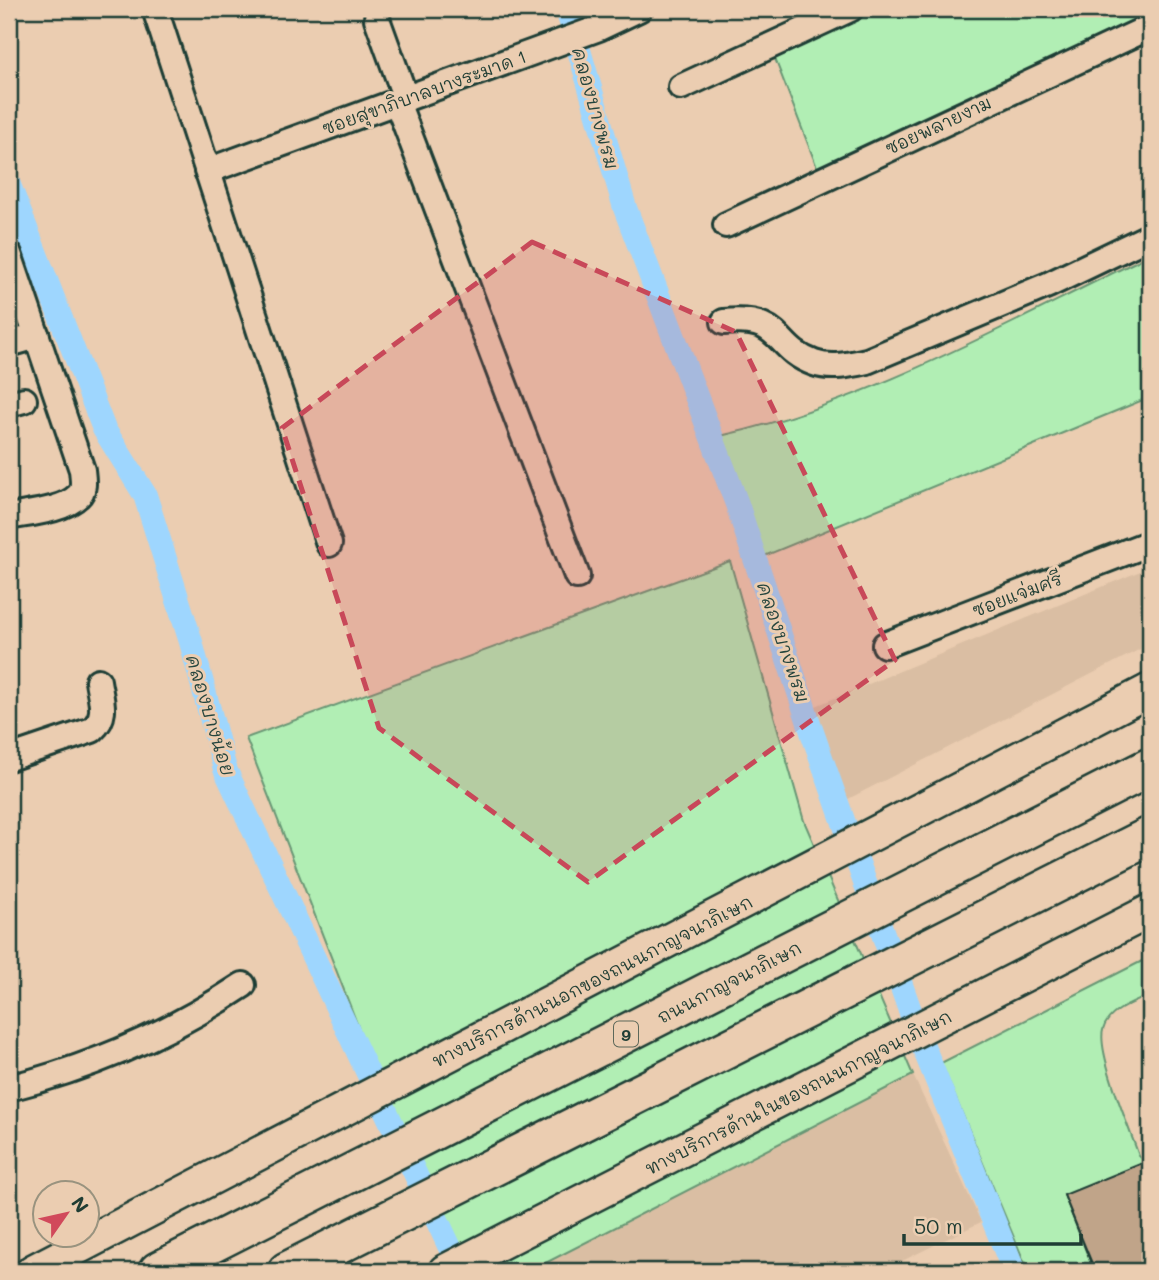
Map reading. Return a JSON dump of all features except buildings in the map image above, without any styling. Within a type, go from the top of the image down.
[{"type":"highway","name":"ถนนกาญจนาภิเษก","points":[[158,1271],[1150,767]]},
{"type":"highway","points":[[288,1271],[1150,836]]},
{"type":"main road","name":"ทางบริการด้านนอกของถนนกาญจนาภิเษก","points":[[33,1271],[983,780],[1150,690]]},
{"type":"main road","name":"ทางบริการด้านในของถนนกาญจนาภิเษก","points":[[445,1271],[1150,911]]},
{"type":"street","points":[[155,9],[329,544]]},
{"type":"street","points":[[378,9],[377,19],[402,101],[578,576]]},
{"type":"street","name":"ซอยสุขาภิบาลบางระมาด 1","points":[[207,171],[599,28],[639,9]]},
{"type":"street","points":[[681,86],[850,9]]},
{"type":"street","name":"ซอยพลายงาม","points":[[726,225],[1150,27]]},
{"type":"street","points":[[724,322],[746,320],[766,326],[813,363],[838,367],[867,361],[1048,285],[1150,236]]},
{"type":"street","points":[[9,517],[62,505],[78,496],[83,485],[82,470],[11,268]]},
{"type":"street","points":[[9,344],[37,336]]},
{"type":"street","name":"ซอยแจ่มศรี","points":[[885,645],[1150,544]]},
{"type":"street","points":[[9,758],[92,730],[101,722],[103,712],[98,681]]},
{"type":"street","points":[[9,1088],[92,1065],[206,1010],[243,985]]},
{"type":"highlighted area","points":[[532,242],[736,332],[895,660],[588,882],[379,728],[282,428]]},
{"type":"shaded area","points":[[1150,567],[1150,644],[848,799],[811,708]]},
{"type":"shaded area","points":[[913,1075],[981,1222],[882,1271],[530,1271]]},
{"type":"green space","points":[[879,9],[1150,9],[1150,13],[818,170],[774,56]]},
{"type":"green space","points":[[1150,255],[1150,397],[762,557],[720,436],[832,403],[886,381],[940,358]]},
{"type":"green space","points":[[730,561],[804,821],[913,1075],[530,1271],[470,1271],[368,1052],[246,738]]},
{"type":"green space","points":[[1150,957],[1150,995],[1122,1008],[1110,1017],[1103,1030],[1102,1041],[1109,1073],[1139,1156],[1150,1165],[1150,1271],[1028,1271],[941,1063]]},
{"type":"waterway","name":"คลองบางพรม","points":[[567,9],[625,208],[737,504],[812,732],[919,1036],[1014,1271]]},
{"type":"waterway","name":"คลองบางน้อย","points":[[9,185],[104,429],[145,495],[191,642],[225,769],[461,1271]]}]
